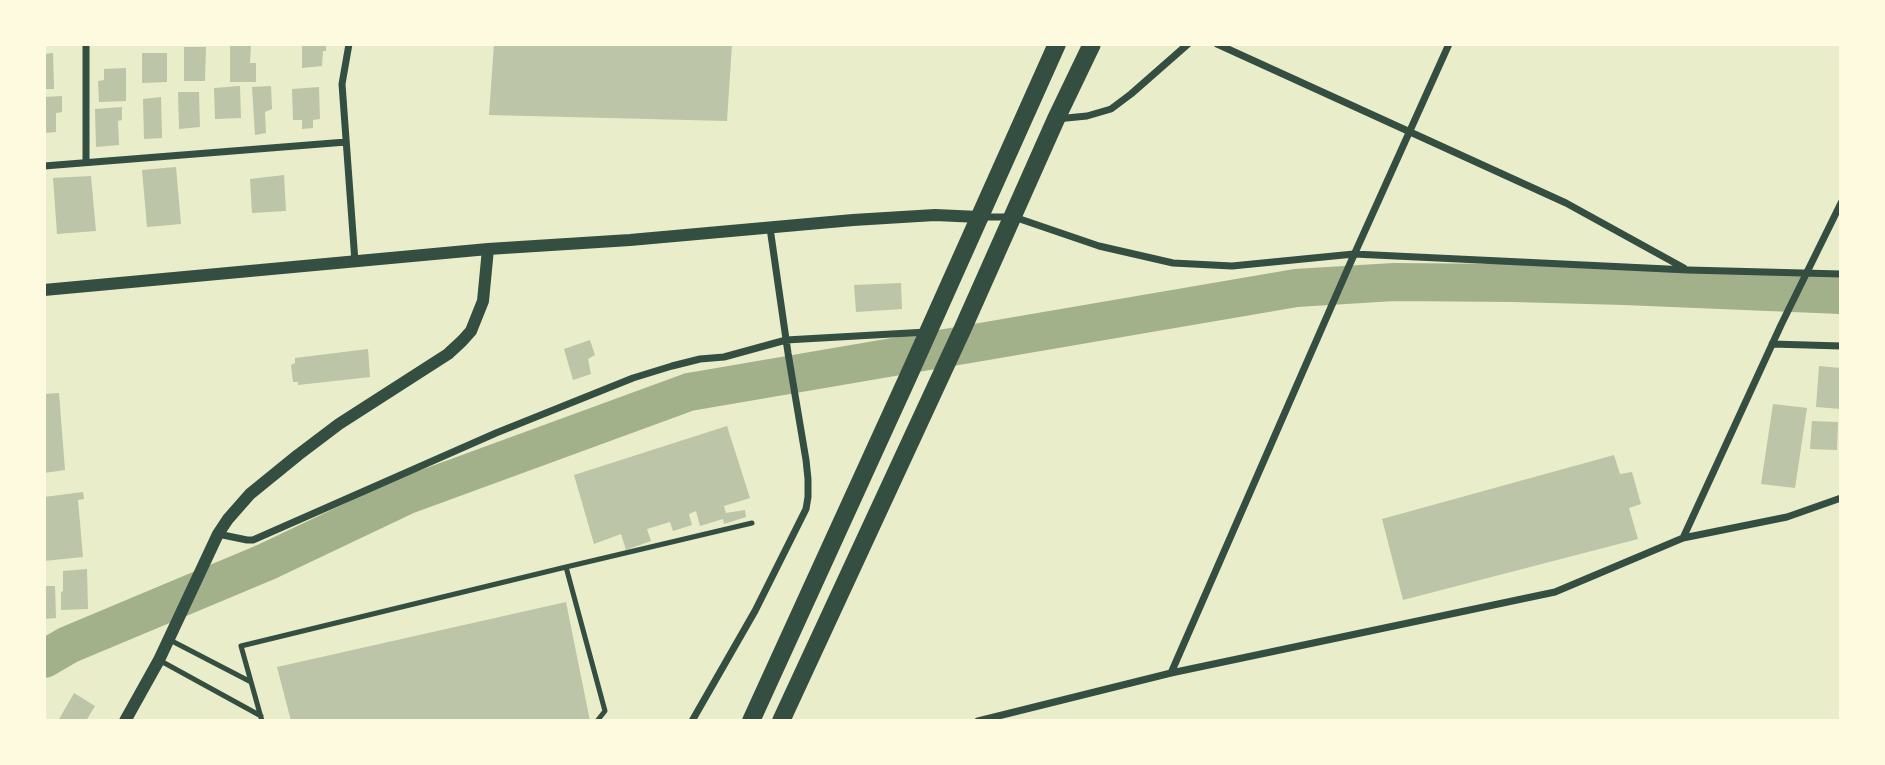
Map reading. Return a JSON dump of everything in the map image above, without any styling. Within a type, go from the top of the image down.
[{"type":"main road","points":[[751,721],[1057,44]]},
{"type":"main road","points":[[781,721],[1092,44]]},
{"type":"street","points":[[86,44],[86,162]]},
{"type":"street","points":[[349,44],[342,84],[355,262]]},
{"type":"street","points":[[1056,119],[1087,116],[1111,109],[1188,44]]},
{"type":"street","points":[[1217,44],[1566,203],[1688,270]]},
{"type":"street","points":[[1171,673],[1449,44]]},
{"type":"street","points":[[44,166],[346,142]]},
{"type":"street","points":[[1683,538],[1802,280],[1841,203]]},
{"type":"street","points":[[44,290],[488,249],[921,216],[1014,216],[1099,246],[1173,263],[1232,266],[1354,254],[1688,270],[1841,274]]},
{"type":"street","points":[[692,721],[755,611],[806,509],[808,479],[770,228]]},
{"type":"street","points":[[125,721],[159,660],[218,534],[250,494],[280,469],[339,424],[448,354],[462,341],[471,331],[485,294],[488,249]]},
{"type":"street","points":[[218,534],[253,540],[496,433],[633,378],[672,366],[700,359],[724,357],[786,340],[928,332]]},
{"type":"street","points":[[1772,344],[1841,346]]},
{"type":"street","points":[[978,721],[1171,673],[1555,592],[1683,538],[1787,517],[1841,498]]},
{"type":"lane","points":[[262,718],[241,646],[752,523]]},
{"type":"lane","points":[[566,567],[605,711],[597,721]]},
{"type":"lane","points":[[171,633],[251,682]]},
{"type":"lane","points":[[159,660],[262,718]]},
{"type":"building","points":[[230,44],[251,44],[250,63],[256,63],[256,82],[230,82]]},
{"type":"building","points":[[302,44],[326,44],[322,66],[302,68]]},
{"type":"building","points":[[494,44],[732,44],[727,121],[489,115]]},
{"type":"building","points":[[184,47],[206,47],[205,81],[184,81]]},
{"type":"building","points":[[53,53],[54,89],[44,89],[44,54]]},
{"type":"building","points":[[142,53],[167,53],[167,82],[142,83]]},
{"type":"building","points":[[126,68],[126,101],[99,102],[98,81],[104,80],[104,69]]},
{"type":"building","points":[[240,86],[241,118],[215,119],[214,88]]},
{"type":"building","points":[[271,86],[272,109],[265,112],[266,133],[255,135],[252,87]]},
{"type":"building","points":[[319,87],[320,119],[313,120],[313,128],[302,129],[302,120],[293,120],[292,89]]},
{"type":"building","points":[[178,92],[199,92],[200,127],[179,129]]},
{"type":"building","points":[[62,96],[62,112],[56,113],[56,132],[44,133],[44,97]]},
{"type":"building","points":[[161,97],[162,138],[144,139],[143,99]]},
{"type":"building","points":[[122,107],[122,120],[118,121],[119,145],[96,147],[95,109]]},
{"type":"building","points":[[176,167],[181,224],[147,227],[142,170]]},
{"type":"building","points":[[284,175],[286,211],[252,213],[250,179]]},
{"type":"building","points":[[91,176],[96,231],[57,234],[53,178]]},
{"type":"building","points":[[901,283],[902,309],[856,312],[854,285]]},
{"type":"building","points":[[590,340],[595,355],[588,359],[591,374],[573,380],[564,349]]},
{"type":"building","points":[[368,349],[370,377],[298,385],[298,382],[293,382],[291,365],[295,363],[295,358]]},
{"type":"building","points":[[1819,366],[1841,368],[1841,409],[1816,407]]},
{"type":"building","points":[[59,393],[65,470],[44,473],[44,394]]},
{"type":"building","points":[[1773,404],[1807,408],[1795,488],[1761,484]]},
{"type":"building","points":[[1812,421],[1838,422],[1837,450],[1810,449]]},
{"type":"building","points":[[727,426],[750,498],[724,506],[726,513],[745,510],[746,517],[724,524],[723,519],[700,526],[696,511],[689,514],[692,525],[673,531],[670,522],[647,529],[651,541],[626,550],[621,534],[594,544],[574,475]]},
{"type":"building","points":[[1614,455],[1620,474],[1632,472],[1641,504],[1629,508],[1638,539],[1403,600],[1382,519]]},
{"type":"building","points":[[83,492],[84,499],[78,500],[83,557],[44,561],[44,497]]},
{"type":"building","points":[[87,569],[88,609],[61,610],[63,571]]},
{"type":"building","points":[[44,586],[55,586],[56,618],[44,619]]},
{"type":"building","points":[[566,602],[590,721],[291,721],[277,667]]},
{"type":"building","points":[[74,693],[95,706],[86,721],[58,721]]},
{"type":"waterway","points":[[44,659],[68,645],[266,562],[405,496],[689,392],[1296,288],[1394,282],[1513,283],[1841,295]]}]
